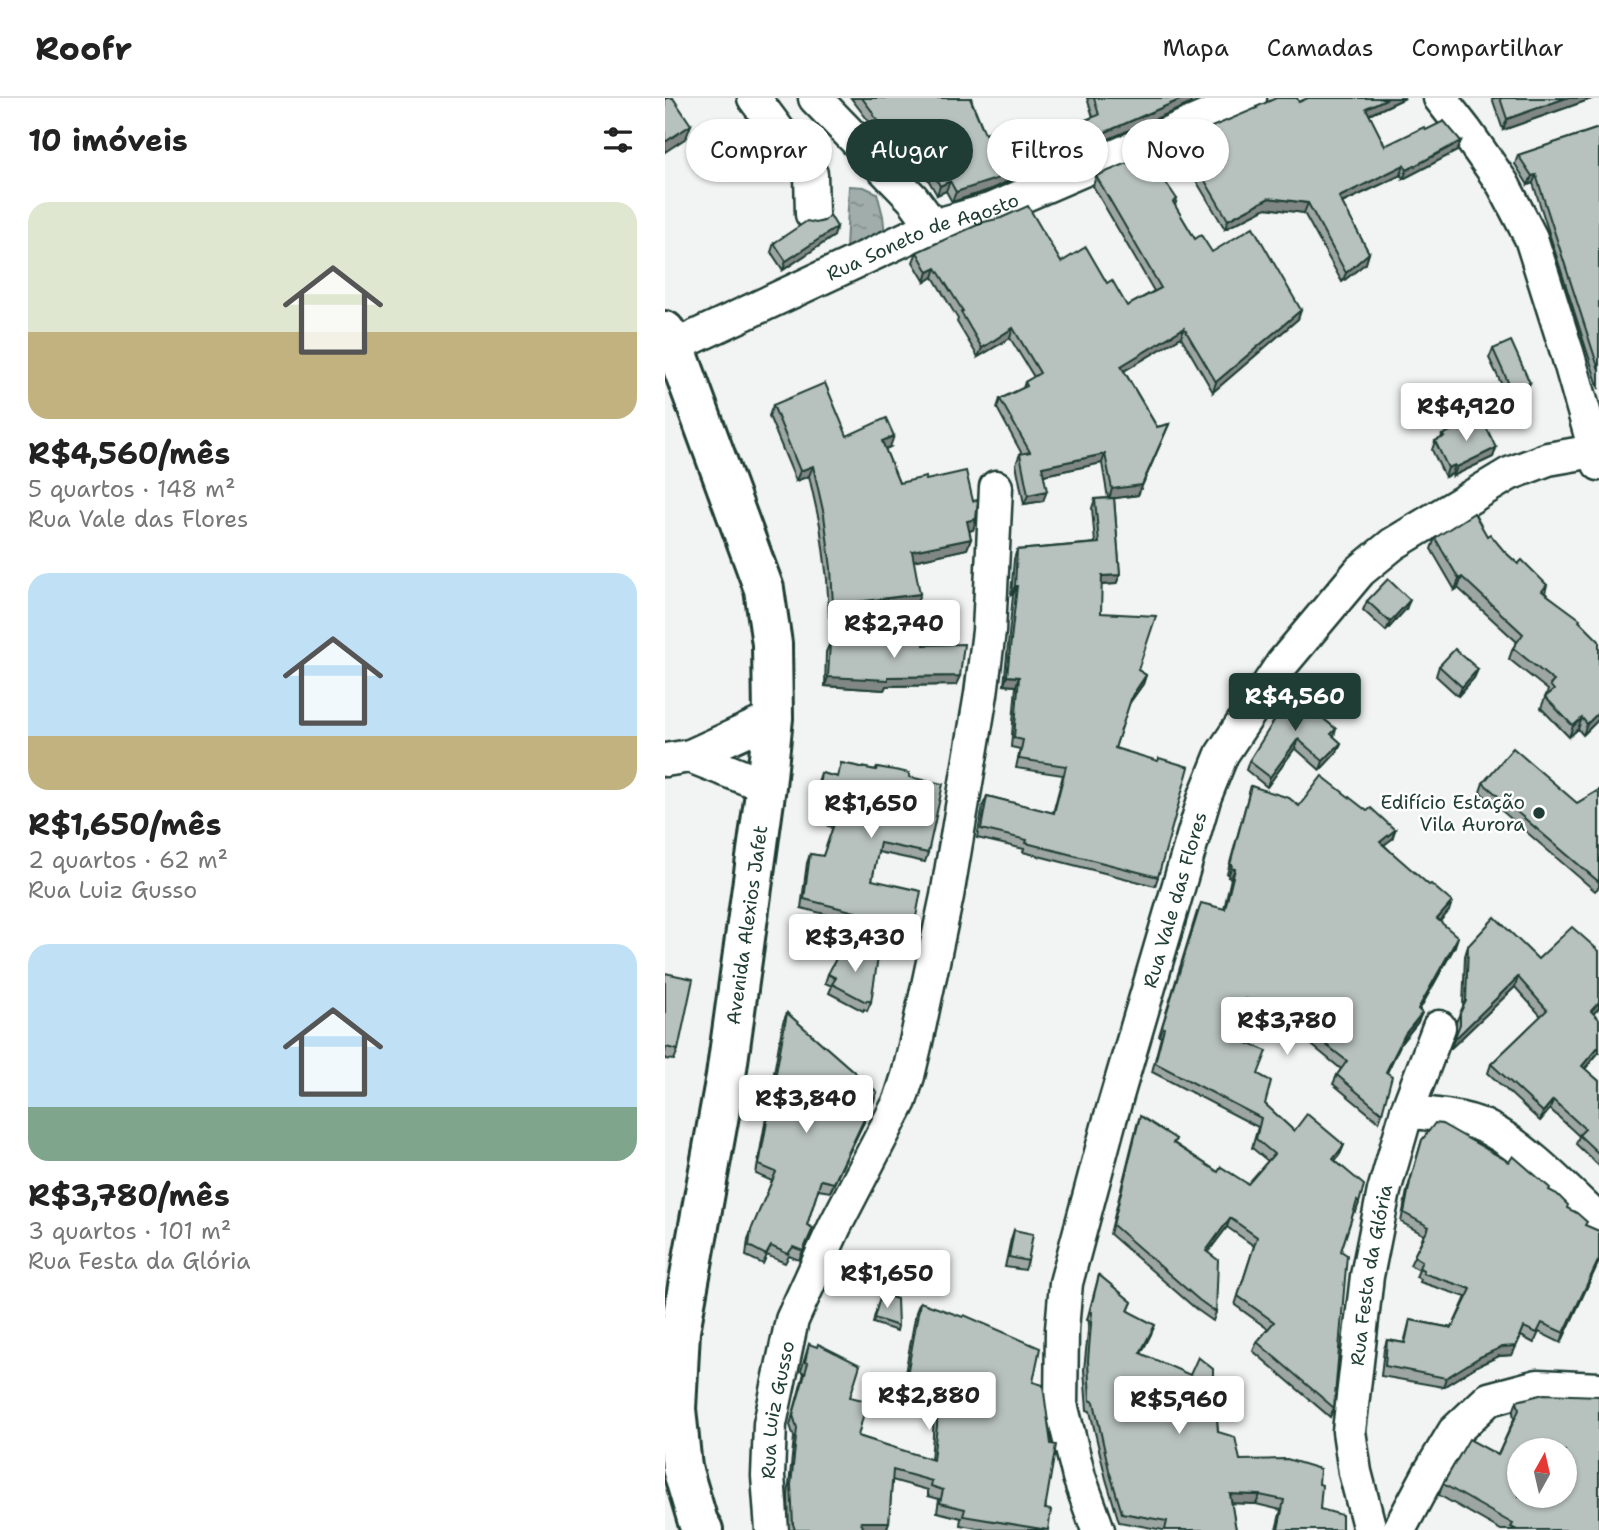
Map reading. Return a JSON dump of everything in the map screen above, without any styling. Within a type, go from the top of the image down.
[{"type":"main road","name":"Avenida Alexios Jafet","points":[[670,339],[764,589],[772,644],[773,718],[766,786],[726,1076],[680,1331],[676,1409],[682,1468],[698,1522],[703,1530]]},
{"type":"street","points":[[754,98],[811,174],[812,214]]},
{"type":"street","points":[[815,98],[913,199],[933,226]]},
{"type":"street","name":"Rua Soneto de Agosto","points":[[670,339],[933,226],[990,210],[1249,98]]},
{"type":"street","points":[[1440,98],[1503,184],[1531,238],[1597,458]]},
{"type":"street","name":"Rua Vale das Flores","points":[[1098,1530],[1079,1477],[1061,1404],[1066,1283],[1105,1136],[1205,796],[1222,754],[1282,664],[1360,571],[1393,544],[1509,474],[1548,459],[1597,458]]},
{"type":"street","name":"Rua Luiz Gusso","points":[[772,1530],[768,1476],[770,1424],[792,1320],[835,1226],[900,1101],[916,1042],[947,895],[981,694],[989,631],[996,487]]},
{"type":"street","points":[[677,759],[773,718]]},
{"type":"street","points":[[677,759],[766,786]]},
{"type":"street","name":"Rua Festa da Glória","points":[[1370,1530],[1355,1472],[1349,1431],[1367,1276],[1384,1191],[1407,1111],[1439,1027]]},
{"type":"street","points":[[1407,1111],[1456,1118],[1490,1129],[1528,1156],[1599,1221]]},
{"type":"street","points":[[1399,1530],[1454,1432],[1489,1399],[1538,1386],[1599,1389]]},
{"type":"water","points":[[849,186],[864,187],[877,193],[885,235],[846,249]]},
{"type":"building","points":[[665,98],[673,98],[687,119],[686,128],[665,142]]},
{"type":"building","points":[[862,98],[970,98],[985,134],[987,133],[987,182],[956,192],[951,182],[973,182],[973,119],[877,119]]},
{"type":"building","points":[[1094,98],[1184,98],[1136,119],[1122,119],[1122,125],[1108,131],[1108,119],[1089,119],[1099,115]]},
{"type":"building","points":[[1276,98],[1297,98],[1299,102],[1308,98],[1388,98],[1366,108],[1385,146],[1424,127],[1426,130],[1444,121],[1461,141],[1407,170],[1404,165],[1339,197],[1369,253],[1346,273],[1308,203],[1269,198],[1228,220],[1206,182],[1229,182],[1229,120]]},
{"type":"building","points":[[1500,98],[1566,98],[1507,119]]},
{"type":"building","points":[[1599,128],[1599,370],[1536,175],[1532,176],[1518,155]]},
{"type":"building","points":[[1122,165],[1122,182],[1165,182],[1177,199],[1173,202],[1195,239],[1201,235],[1212,252],[1253,227],[1301,310],[1216,382],[1184,328],[1121,366],[1157,427],[1169,424],[1142,485],[1112,489],[1105,454],[1042,467],[1047,491],[1028,495],[1020,454],[1030,452],[1000,399],[1027,386],[1025,382],[1040,373],[1013,328],[982,348],[936,268],[928,272],[917,252],[1028,206],[1061,262],[1086,247],[1107,283],[1112,280],[1127,306],[1161,288],[1099,182],[1108,182],[1108,171]]},
{"type":"building","points":[[830,215],[837,227],[786,261],[774,243],[807,221],[824,221]]},
{"type":"building","points":[[1511,341],[1530,383],[1512,391],[1493,349]]},
{"type":"building","points":[[825,383],[847,436],[886,418],[894,436],[882,441],[899,483],[966,471],[973,501],[978,500],[976,519],[967,521],[971,539],[912,551],[920,594],[833,605],[824,515],[813,466],[800,471],[773,405]]},
{"type":"building","points":[[1481,416],[1496,448],[1457,467],[1455,465],[1448,468],[1435,441]]},
{"type":"building","points":[[1114,498],[1120,575],[1102,574],[1101,613],[1156,616],[1138,670],[1146,675],[1132,696],[1115,748],[1189,767],[1158,877],[981,829],[987,796],[1054,813],[1066,766],[1019,759],[1023,740],[1014,738],[1019,677],[1007,676],[1017,586],[1017,550],[1099,543],[1095,499]]},
{"type":"building","points":[[1474,513],[1487,536],[1490,534],[1518,564],[1522,560],[1547,585],[1542,591],[1580,619],[1599,641],[1599,712],[1587,724],[1582,718],[1573,726],[1545,697],[1554,690],[1550,685],[1554,681],[1513,648],[1523,634],[1462,577],[1459,579],[1435,538]]},
{"type":"building","points":[[1388,579],[1410,600],[1390,622],[1367,601]]},
{"type":"building","points":[[924,639],[924,645],[964,644],[960,676],[888,677],[888,680],[828,677],[830,643]]},
{"type":"building","points":[[1455,649],[1478,669],[1462,687],[1439,666]]},
{"type":"building","points":[[1297,684],[1314,695],[1308,706],[1336,729],[1331,734],[1341,743],[1323,761],[1298,739],[1270,777],[1249,761]]},
{"type":"building","name":"Edifício Estação Vila Aurora","points":[[1513,748],[1577,803],[1599,790],[1599,882],[1483,783]]},
{"type":"building","points":[[841,763],[876,770],[877,767],[900,771],[909,773],[909,777],[943,784],[928,853],[880,843],[872,880],[921,891],[914,927],[804,899],[810,854],[823,856],[836,818],[831,817],[832,812],[824,811],[827,794],[818,793],[821,773],[838,777]]},
{"type":"building","points":[[1322,776],[1367,811],[1371,808],[1395,830],[1380,842],[1452,902],[1437,919],[1458,937],[1418,1009],[1422,1013],[1405,1034],[1386,1072],[1392,1076],[1382,1113],[1337,1075],[1347,1061],[1311,1033],[1317,1026],[1246,999],[1232,1037],[1267,1051],[1258,1074],[1271,1081],[1265,1104],[1294,1131],[1307,1114],[1344,1145],[1333,1159],[1364,1185],[1341,1251],[1347,1255],[1334,1408],[1257,1342],[1274,1322],[1238,1296],[1257,1237],[1230,1218],[1206,1251],[1218,1260],[1216,1312],[1113,1225],[1140,1116],[1176,1139],[1173,1143],[1218,1172],[1221,1167],[1248,1184],[1274,1154],[1256,1139],[1261,1118],[1155,1063],[1164,1028],[1162,1027],[1201,903],[1225,909],[1235,869],[1230,865],[1251,786],[1289,798],[1299,806]]},
{"type":"building","points":[[1495,917],[1538,959],[1572,927],[1599,951],[1599,1002],[1591,1011],[1599,1019],[1599,1046],[1582,1066],[1599,1081],[1599,1154],[1579,1135],[1585,1129],[1553,1100],[1543,1112],[1491,1064],[1547,1010],[1518,977],[1454,1040],[1460,1024],[1460,1013],[1466,1001],[1468,946]]},
{"type":"building","points":[[841,949],[878,957],[871,1002],[832,984],[836,978],[828,974]]},
{"type":"building","points":[[665,973],[693,979],[678,1050],[666,1047],[665,1054]]},
{"type":"building","points":[[787,1013],[877,1092],[834,1183],[821,1180],[807,1225],[813,1228],[803,1251],[793,1247],[788,1254],[771,1246],[766,1255],[749,1246],[751,1230],[776,1172],[759,1165]]},
{"type":"building","points":[[1435,1123],[1442,1124],[1509,1162],[1513,1156],[1550,1188],[1549,1190],[1557,1194],[1568,1205],[1567,1208],[1587,1222],[1585,1225],[1599,1231],[1599,1259],[1564,1333],[1542,1323],[1537,1333],[1524,1327],[1516,1346],[1502,1347],[1480,1357],[1446,1378],[1385,1366],[1387,1340],[1405,1343],[1410,1320],[1452,1328],[1471,1289],[1423,1273],[1424,1270],[1419,1268],[1422,1261],[1414,1256],[1429,1227],[1404,1213],[1422,1140]]},
{"type":"building","points":[[1014,1230],[1033,1234],[1028,1261],[1009,1257]]},
{"type":"building","points":[[1099,1275],[1132,1302],[1128,1311],[1155,1325],[1140,1353],[1190,1375],[1198,1357],[1213,1369],[1218,1432],[1235,1437],[1240,1460],[1287,1459],[1320,1469],[1320,1509],[1342,1515],[1342,1530],[1278,1530],[1284,1500],[1260,1495],[1230,1494],[1236,1530],[1165,1530],[1167,1521],[1122,1513],[1094,1402],[1090,1400],[1090,1311]]},
{"type":"building","points":[[881,1294],[897,1299],[898,1326],[874,1318]]},
{"type":"building","points":[[920,1302],[963,1317],[964,1315],[1040,1348],[1033,1382],[1043,1385],[1051,1444],[1056,1445],[1045,1509],[1051,1510],[1048,1530],[963,1516],[965,1509],[940,1503],[943,1490],[931,1486],[932,1481],[893,1470],[889,1522],[861,1522],[864,1530],[795,1530],[791,1485],[797,1428],[793,1415],[808,1363],[805,1362],[809,1344],[817,1347],[818,1344],[860,1365],[850,1397],[867,1401],[858,1436],[933,1460],[938,1385],[907,1375]]},
{"type":"building","points":[[1544,1394],[1599,1396],[1599,1530],[1517,1530],[1511,1527],[1513,1524],[1443,1484],[1469,1439],[1498,1455],[1519,1410],[1517,1401]]},
{"type":"place","name":"Edifício Estação Vila Aurora","points":[[1539,813]]}]
